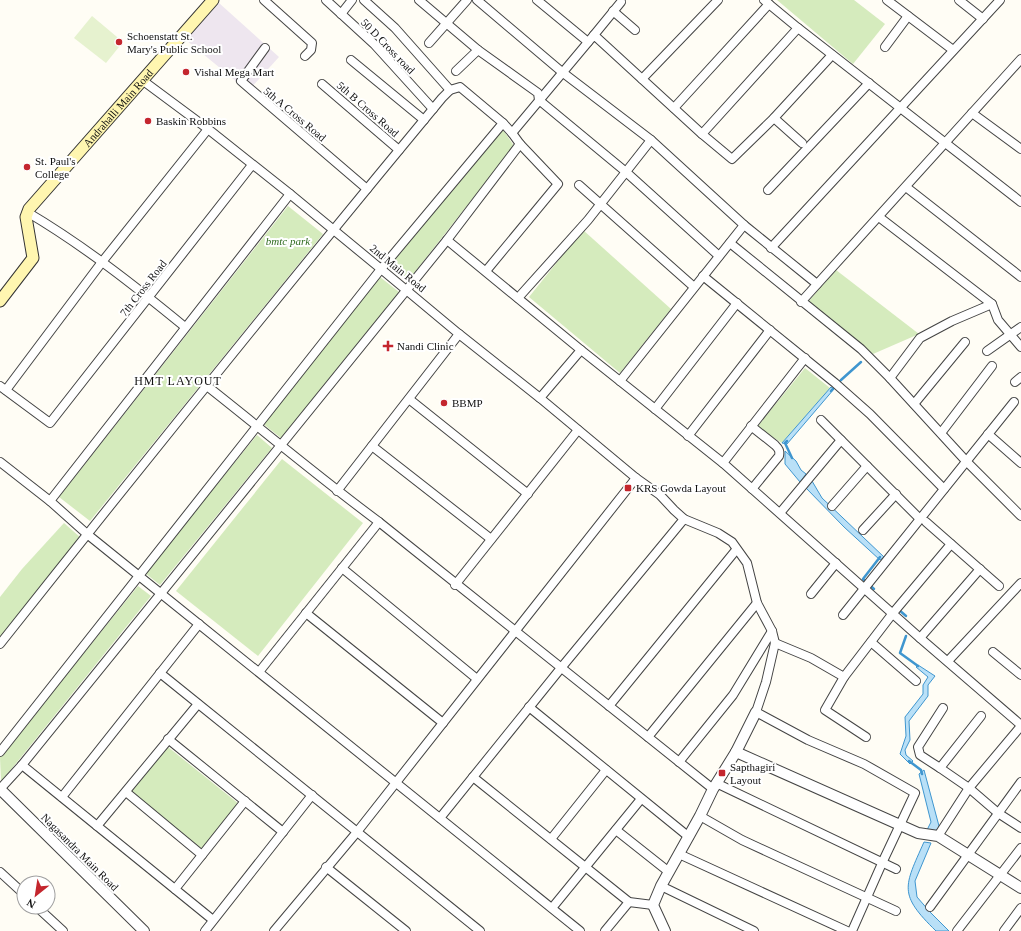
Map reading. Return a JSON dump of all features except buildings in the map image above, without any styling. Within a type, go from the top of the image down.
[{"type":"main road","name":"Andrahalli Main Road","points":[[27,212],[213,0]]},
{"type":"main road","points":[[0,301],[33,258],[26,217],[27,212]]},
{"type":"street","points":[[264,0],[312,43],[311,50],[304,56]]},
{"type":"street","name":"50 D Cross road","points":[[326,0],[374,44],[433,109]]},
{"type":"street","points":[[341,14],[352,0]]},
{"type":"street","points":[[364,0],[395,28],[450,90]]},
{"type":"street","points":[[418,0],[478,50],[538,94],[539,100],[626,172],[719,256]]},
{"type":"street","points":[[429,43],[467,0]]},
{"type":"street","points":[[478,0],[562,72],[651,140],[744,225],[817,284]]},
{"type":"street","points":[[537,0],[588,42]]},
{"type":"street","points":[[642,79],[718,0]]},
{"type":"street","points":[[887,0],[953,50]]},
{"type":"street","points":[[959,0],[983,18]]},
{"type":"street","points":[[771,248],[1000,0]]},
{"type":"street","points":[[512,134],[620,2]]},
{"type":"street","points":[[674,108],[767,2],[832,55],[1021,202]]},
{"type":"street","points":[[613,11],[635,30]]},
{"type":"street","points":[[885,47],[908,16]]},
{"type":"street","points":[[702,134],[798,28]]},
{"type":"street","points":[[594,35],[702,134],[732,159],[774,118],[832,55]]},
{"type":"street","name":"5th A Cross Road","points":[[265,48],[241,81],[367,189]]},
{"type":"street","points":[[456,71],[478,50]]},
{"type":"street","points":[[801,302],[1021,59]]},
{"type":"street","points":[[352,60],[424,120]]},
{"type":"street","name":"2nd Main Road","points":[[142,80],[208,129],[290,194],[636,478],[660,495],[684,519]]},
{"type":"street","points":[[768,190],[869,83]]},
{"type":"street","name":"5th B Cross Road","points":[[322,84],[399,150]]},
{"type":"street","points":[[0,644],[206,386],[399,150],[450,90],[460,87],[503,123],[520,144],[558,184],[486,271]]},
{"type":"street","points":[[972,113],[1021,149]]},
{"type":"street","points":[[774,118],[802,143]]},
{"type":"street","points":[[0,752],[381,269],[503,123]]},
{"type":"street","points":[[3,388],[208,129]]},
{"type":"street","points":[[518,298],[588,220],[651,140]]},
{"type":"street","points":[[0,789],[22,764],[447,240],[520,144]]},
{"type":"street","name":"7th Cross Road","points":[[3,388],[50,423],[252,165]]},
{"type":"street","points":[[579,185],[694,287]]},
{"type":"street","points":[[906,187],[1021,277]]},
{"type":"street","points":[[50,501],[290,194]]},
{"type":"street","points":[[27,212],[50,225],[102,262],[185,327]]},
{"type":"street","points":[[879,217],[992,304],[998,320],[1021,347]]},
{"type":"street","points":[[620,381],[744,225]]},
{"type":"street","points":[[447,240],[581,350],[723,463],[1021,726],[969,788],[938,836]]},
{"type":"street","points":[[730,243],[801,302],[861,349],[890,378],[966,461],[1021,516]]},
{"type":"street","points":[[703,276],[835,383],[870,414],[944,489]]},
{"type":"street","points":[[655,409],[737,303]]},
{"type":"street","points":[[890,378],[920,338],[952,321],[992,304]]},
{"type":"street","points":[[987,351],[1021,327]]},
{"type":"street","points":[[688,436],[770,330]]},
{"type":"street","points":[[337,491],[459,334]]},
{"type":"street","points":[[914,404],[966,342]]},
{"type":"street","points":[[540,398],[581,350]]},
{"type":"street","points":[[723,463],[804,358]]},
{"type":"street","points":[[941,433],[992,366]]},
{"type":"street","points":[[206,386],[258,425],[337,491],[679,762],[714,786],[896,868]]},
{"type":"street","points":[[409,399],[528,494]]},
{"type":"street","points":[[843,615],[924,520],[944,489],[1014,402]]},
{"type":"street","points":[[821,420],[896,494],[999,586]]},
{"type":"street","points":[[751,426],[775,445],[780,452],[779,456],[752,489]]},
{"type":"street","points":[[455,584],[578,430]]},
{"type":"street","points":[[988,434],[1021,463]]},
{"type":"street","points":[[780,513],[841,440]]},
{"type":"street","points":[[372,446],[491,539]]},
{"type":"street","points":[[0,462],[50,501],[87,534],[580,931]]},
{"type":"street","points":[[832,506],[867,466]]},
{"type":"street","points":[[274,931],[326,867],[357,832],[636,478]]},
{"type":"street","points":[[863,530],[896,494]]},
{"type":"street","points":[[440,818],[529,707],[684,519],[718,533],[732,542],[746,563],[756,603],[772,631],[775,643],[766,682],[756,712],[736,752],[714,786],[689,837],[661,886],[653,905],[665,931]]},
{"type":"street","points":[[259,672],[378,522]]},
{"type":"street","points":[[866,737],[825,710],[844,677],[899,605],[951,544]]},
{"type":"street","points":[[609,706],[736,550]]},
{"type":"street","points":[[811,594],[836,563]]},
{"type":"street","points":[[342,568],[477,679]]},
{"type":"street","points":[[920,638],[980,569]]},
{"type":"street","points":[[948,662],[1021,583]]},
{"type":"street","points":[[648,737],[756,603]]},
{"type":"street","points":[[306,613],[443,723]]},
{"type":"street","points":[[62,797],[199,624]]},
{"type":"street","points":[[679,762],[733,695],[772,631]]},
{"type":"street","points":[[871,642],[916,681]]},
{"type":"street","points":[[775,643],[811,658],[844,677]]},
{"type":"street","points":[[993,652],[1021,675]]},
{"type":"street","points":[[160,673],[480,931]]},
{"type":"street","points":[[97,826],[198,704]]},
{"type":"street","points":[[529,707],[689,837]]},
{"type":"street","points":[[943,708],[918,747],[920,755],[969,788],[998,813],[1021,828]]},
{"type":"street","points":[[756,712],[808,740],[864,764],[915,793],[852,931]]},
{"type":"street","points":[[940,768],[981,716]]},
{"type":"street","points":[[168,739],[283,832]]},
{"type":"street","points":[[736,752],[918,834],[938,836],[1021,888]]},
{"type":"street","points":[[22,764],[212,920]]},
{"type":"street","points":[[551,839],[606,770]]},
{"type":"street","points":[[473,777],[629,902],[653,905]]},
{"type":"street","points":[[930,907],[1021,782]]},
{"type":"street","name":"Nagasandra Main Road","points":[[0,789],[144,931]]},
{"type":"street","points":[[126,792],[202,855]]},
{"type":"street","points":[[205,931],[212,920],[312,795]]},
{"type":"street","points":[[552,908],[641,799]]},
{"type":"street","points":[[174,889],[245,801]]},
{"type":"street","points":[[700,816],[742,840],[896,910]]},
{"type":"street","points":[[616,830],[669,872]]},
{"type":"street","points":[[957,931],[1021,848]]},
{"type":"street","points":[[679,854],[847,931]]},
{"type":"street","points":[[326,867],[406,931]]},
{"type":"street","points":[[0,872],[16,887]]},
{"type":"street","points":[[661,886],[754,931]]},
{"type":"street","points":[[605,931],[629,902]]},
{"type":"street","points":[[1004,931],[1021,908]]},
{"type":"street","points":[[46,915],[63,931]]},
{"type":"shaded area","points":[[219,3],[279,57],[248,91],[186,40]]},
{"type":"green space","points":[[777,0],[854,0],[885,24],[853,64]]},
{"type":"green space","points":[[92,16],[123,42],[106,63],[74,38]]},
{"type":"green space","points":[[502,128],[514,146],[407,282],[388,265]]},
{"type":"green space","name":"bmtc park","points":[[288,206],[323,234],[90,521],[59,497]]},
{"type":"green space","points":[[583,230],[671,309],[620,373],[529,297]]},
{"type":"green space","points":[[836,270],[919,334],[873,354],[807,303]]},
{"type":"green space","points":[[380,277],[399,292],[281,438],[262,423]]},
{"type":"green space","points":[[805,368],[830,388],[782,443],[757,427]]},
{"type":"green space","points":[[257,435],[272,448],[160,585],[145,573]]},
{"type":"green space","points":[[282,459],[363,523],[258,656],[176,591]]},
{"type":"green space","points":[[64,523],[81,538],[0,640],[0,597],[22,569]]},
{"type":"green space","points":[[138,586],[151,596],[1,782],[0,757]]},
{"type":"green space","points":[[168,747],[239,804],[202,849],[131,792]]},
{"type":"water","points":[[831,387],[834,389],[787,444],[782,443]]},
{"type":"water","points":[[785,451],[796,461],[801,470],[806,474],[800,482],[785,464]]},
{"type":"water","points":[[812,481],[822,498],[884,557],[880,560],[844,527],[806,488]]},
{"type":"water","points":[[918,665],[935,676],[928,685],[928,696],[909,721],[910,740],[905,750],[906,755],[913,761],[910,764],[900,754],[906,736],[905,717],[923,694],[923,685],[928,677],[916,667]]},
{"type":"water","points":[[924,770],[939,826],[937,832],[927,830],[931,822],[919,774]]},
{"type":"water","points":[[924,842],[931,843],[915,881],[917,897],[949,931],[936,931],[915,908],[910,898],[908,890],[909,880]]},
{"type":"waterway","points":[[831,391],[861,362]]},
{"type":"waterway","points":[[787,441],[785,443],[792,458]]},
{"type":"waterway","points":[[874,589],[863,579],[880,557]]},
{"type":"waterway","points":[[898,609],[906,616]]},
{"type":"waterway","points":[[906,636],[900,653],[918,666]]},
{"type":"waterway","points":[[909,761],[921,770],[922,774]]},
{"type":"place","name":"Schoenstatt St. Mary's Public School","points":[[119,42]]},
{"type":"place","name":"Vishal Mega Mart","points":[[186,72]]},
{"type":"place","name":"Baskin Robbins","points":[[148,121]]},
{"type":"place","name":"St. Paul's College","points":[[27,167]]},
{"type":"place","name":"Nandi Clinic","points":[[388,346]]},
{"type":"place","name":"BBMP","points":[[444,403]]},
{"type":"place","name":"KRS Gowda Layout","points":[[628,488]]},
{"type":"place","name":"Sapthagiri Layout","points":[[722,773]]},
{"type":"district","name":"HMT LAYOUT","points":[[178,381]]}]
